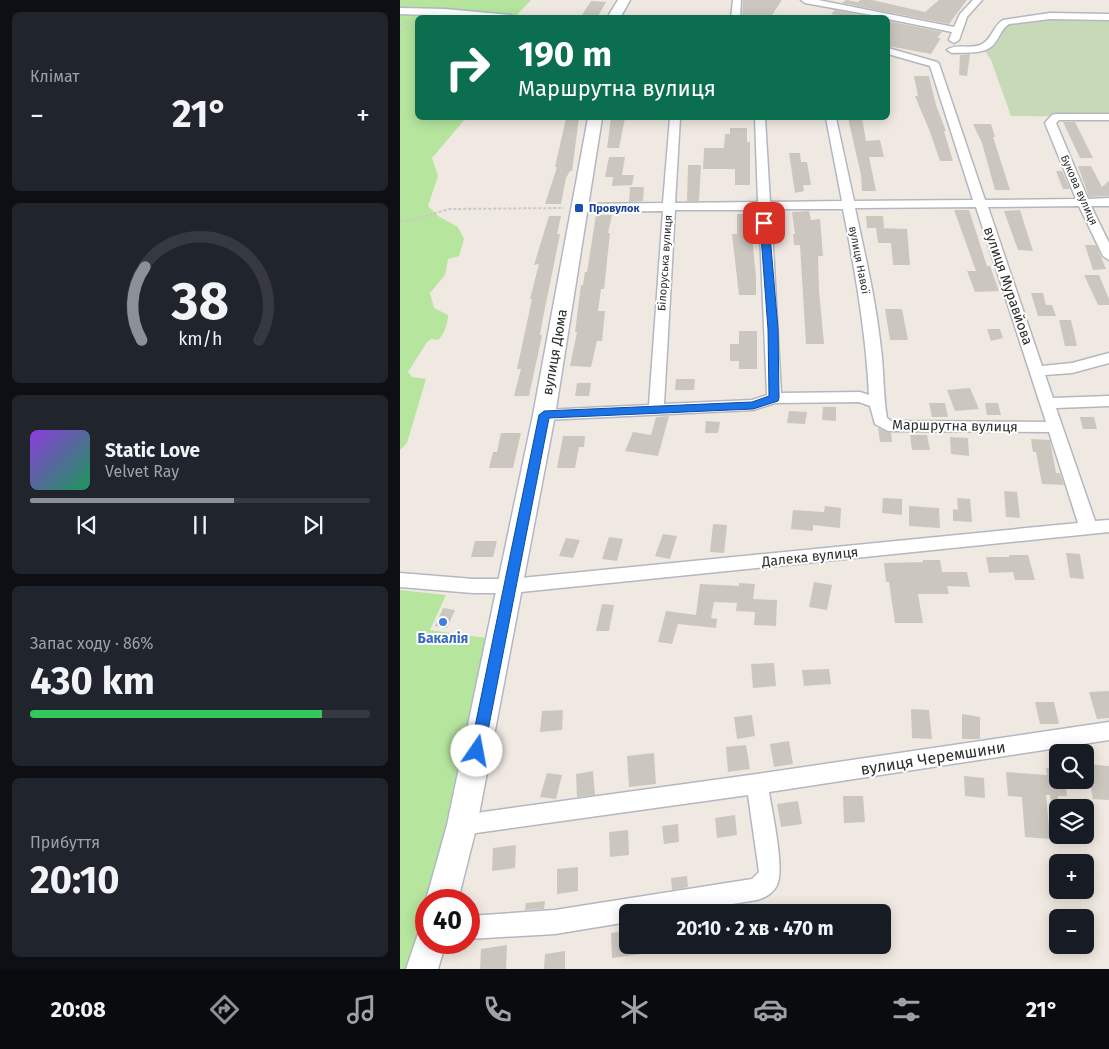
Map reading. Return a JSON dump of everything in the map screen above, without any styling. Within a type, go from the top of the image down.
[{"type":"street","points":[[615,15],[624,0]]},
{"type":"street","points":[[735,15],[737,0]]},
{"type":"street","points":[[805,0],[880,15]]},
{"type":"street","points":[[890,52],[934,64],[946,58],[952,50],[956,30],[976,0]]},
{"type":"street","points":[[400,11],[478,15]]},
{"type":"street","points":[[952,50],[983,48],[991,42],[1000,26],[1006,22],[1050,16],[1109,17]]},
{"type":"street","points":[[890,17],[956,30]]},
{"type":"street","name":"вулиця Муравйова","points":[[934,64],[1038,371],[1089,529]]},
{"type":"street","name":"Букова вулиця","points":[[1109,116],[1056,118],[1050,123],[1083,202],[1109,256]]},
{"type":"street","name":"вулиця Дюма","points":[[445,889],[462,825],[511,586],[544,415],[595,120]]},
{"type":"street","name":"Білоруська вулиця","points":[[656,409],[674,120]]},
{"type":"street","points":[[760,120],[763,205],[773,329],[774,398]]},
{"type":"street","name":"вулиця Навої","points":[[831,120],[847,206],[863,277],[874,349],[877,403]]},
{"type":"street","points":[[579,208],[1109,202]]},
{"type":"street","points":[[1038,371],[1072,368],[1109,358]]},
{"type":"street","name":"Маршрутна вулиця","points":[[544,415],[753,405],[774,398],[860,397],[877,403],[880,420],[888,426],[1055,427]]},
{"type":"street","points":[[1047,403],[1109,400]]},
{"type":"street","name":"Далека вулиця","points":[[511,586],[1109,526]]},
{"type":"street","points":[[400,580],[473,586],[511,586]]},
{"type":"street","name":"вулиця Черемшини","points":[[462,825],[757,784],[1109,731]]},
{"type":"street","points":[[480,927],[556,922],[757,889],[768,880],[770,872],[757,784]]},
{"type":"street","points":[[422,969],[426,954]]},
{"type":"path","points":[[400,32],[412,21]]},
{"type":"path","points":[[400,220],[407,220],[450,209],[579,208]]},
{"type":"green space","points":[[400,0],[531,0],[517,15],[415,15],[415,120],[464,120],[432,158],[438,176],[428,206],[438,216],[458,227],[464,239],[459,256],[448,259],[445,275],[430,293],[434,308],[448,315],[447,322],[440,338],[438,340],[431,339],[427,342],[408,372],[412,377],[426,379],[407,443],[400,450]]},
{"type":"green space","points":[[1109,17],[1109,117],[1011,116],[991,60],[983,48],[1000,26],[1017,20]]},
{"type":"green space","points":[[400,590],[446,595],[430,630],[500,640],[429,889],[415,889],[415,954],[424,954],[422,969],[400,969]]},
{"type":"building","points":[[743,0],[782,0],[772,15],[742,15]]},
{"type":"building","points":[[846,0],[858,2],[860,0],[872,0],[925,12],[939,0],[967,0],[949,24],[842,3]]},
{"type":"building","points":[[591,1],[606,2],[599,15],[582,15]]},
{"type":"building","points":[[835,10],[860,15],[836,15],[831,14]]},
{"type":"building","points":[[890,21],[942,32],[937,38],[941,38],[931,54],[890,46]]},
{"type":"building","points":[[970,54],[967,76],[959,75],[960,55]]},
{"type":"building","points":[[914,76],[929,76],[953,161],[940,161],[915,96],[918,96]]},
{"type":"building","points":[[566,120],[579,120],[572,171],[570,171],[566,178],[561,204],[545,204],[557,167],[555,167]]},
{"type":"building","points":[[611,120],[625,120],[619,148],[607,148]]},
{"type":"building","points":[[848,120],[862,120],[866,141],[880,140],[884,157],[869,157],[876,191],[862,191],[861,175]]},
{"type":"building","points":[[1063,122],[1075,122],[1093,158],[1080,158]]},
{"type":"building","points":[[973,124],[991,124],[995,137],[993,137],[1010,190],[995,190],[982,143]]},
{"type":"building","points":[[730,128],[747,128],[747,142],[750,142],[750,185],[735,185],[735,169],[703,169],[704,148],[724,148],[725,134],[730,134]]},
{"type":"building","points":[[789,153],[800,153],[801,162],[807,162],[811,185],[803,185],[804,191],[795,193]]},
{"type":"building","points":[[609,157],[625,157],[622,175],[634,175],[632,185],[612,186],[613,177],[605,177]]},
{"type":"building","points":[[688,165],[701,165],[699,201],[687,201]]},
{"type":"building","points":[[1078,166],[1091,166],[1102,187],[1109,181],[1109,196],[1089,197]]},
{"type":"building","points":[[1056,171],[1062,171],[1070,189],[1063,189]]},
{"type":"building","points":[[630,187],[644,187],[643,201],[629,202]]},
{"type":"building","points":[[954,210],[969,210],[987,266],[990,266],[999,291],[975,292],[967,271],[976,271]]},
{"type":"building","points":[[1020,210],[1033,251],[1018,250],[1004,211]]},
{"type":"building","points":[[809,211],[811,220],[820,219],[823,256],[818,256],[819,291],[824,344],[806,344],[800,245],[794,245],[793,234],[795,234],[792,212]]},
{"type":"building","points":[[737,214],[752,214],[751,228],[756,295],[739,295],[732,234],[737,234]]},
{"type":"building","points":[[596,215],[612,215],[608,233],[610,233],[604,289],[601,289],[598,311],[605,311],[602,341],[597,341],[591,367],[570,366],[577,332],[575,332],[581,285],[583,285],[585,272],[587,272]]},
{"type":"building","points":[[549,216],[561,216],[557,234],[560,234],[542,323],[540,335],[542,335],[529,396],[514,396],[521,369],[517,369],[532,299],[530,299],[539,264],[534,265]]},
{"type":"building","points":[[866,216],[883,216],[884,228],[867,228]]},
{"type":"building","points":[[876,228],[907,229],[910,265],[893,265],[891,243],[878,243]]},
{"type":"building","points":[[1085,245],[1096,245],[1106,269],[1093,270]]},
{"type":"building","points":[[1084,275],[1099,275],[1109,299],[1109,305],[1098,305]]},
{"type":"building","points":[[1031,293],[1043,293],[1046,305],[1052,305],[1056,316],[1038,316]]},
{"type":"building","points":[[885,309],[902,309],[908,340],[890,340]]},
{"type":"building","points":[[1059,320],[1071,320],[1077,346],[1065,346]]},
{"type":"building","points":[[987,329],[1000,329],[1003,338],[991,341]]},
{"type":"building","points":[[739,331],[757,331],[757,369],[739,369],[739,361],[730,361],[730,344],[739,344]]},
{"type":"building","points":[[676,379],[695,379],[694,390],[675,390]]},
{"type":"building","points":[[577,383],[591,383],[589,396],[575,396]]},
{"type":"building","points":[[970,388],[979,409],[955,411],[947,390]]},
{"type":"building","points":[[929,403],[945,403],[948,417],[932,417]]},
{"type":"building","points":[[985,403],[998,403],[1001,415],[987,415]]},
{"type":"building","points":[[823,407],[836,407],[836,421],[822,420]]},
{"type":"building","points":[[789,411],[807,412],[805,424],[787,423]]},
{"type":"building","points":[[669,416],[658,456],[625,451],[633,432],[651,435],[656,417]]},
{"type":"building","points":[[1080,417],[1094,417],[1097,429],[1083,429]]},
{"type":"building","points":[[706,421],[720,422],[718,433],[705,433]]},
{"type":"building","points":[[878,428],[891,433],[892,442],[880,442]]},
{"type":"building","points":[[501,433],[521,433],[513,468],[489,468],[493,452],[497,452]]},
{"type":"building","points":[[910,435],[927,435],[930,450],[912,450]]},
{"type":"building","points":[[563,436],[585,436],[584,447],[579,447],[575,468],[557,468]]},
{"type":"building","points":[[950,437],[968,438],[969,456],[951,454]]},
{"type":"building","points":[[1031,439],[1050,440],[1056,473],[1060,473],[1064,485],[1042,484],[1036,452],[1033,452]]},
{"type":"building","points":[[1004,491],[1017,492],[1020,518],[1006,517]]},
{"type":"building","points":[[883,498],[902,499],[902,515],[882,513]]},
{"type":"building","points":[[957,498],[970,499],[972,522],[953,521],[953,509],[958,510]]},
{"type":"building","points":[[825,506],[841,508],[840,528],[813,525],[813,531],[791,529],[793,510],[824,512]]},
{"type":"building","points":[[909,506],[939,508],[940,528],[909,526]]},
{"type":"building","points":[[713,524],[727,525],[724,553],[710,552]]},
{"type":"building","points":[[663,534],[677,536],[670,559],[655,556]]},
{"type":"building","points":[[609,537],[623,539],[617,561],[602,559]]},
{"type":"building","points":[[566,538],[580,540],[573,558],[559,556]]},
{"type":"building","points":[[475,541],[497,541],[493,557],[471,557]]},
{"type":"building","points":[[1066,553],[1080,554],[1084,579],[1070,578]]},
{"type":"building","points":[[1009,555],[1028,555],[1035,580],[1015,580],[1013,572],[989,573],[986,557],[1009,557]]},
{"type":"building","points":[[923,560],[940,560],[942,572],[967,572],[970,587],[947,586],[949,594],[918,594],[923,623],[895,623],[884,563],[923,562]]},
{"type":"building","points":[[814,582],[832,585],[827,610],[809,607]]},
{"type":"building","points":[[739,583],[755,584],[753,599],[777,600],[776,626],[754,625],[755,612],[736,611],[737,603],[714,602],[711,618],[717,619],[716,628],[678,624],[672,644],[658,642],[666,611],[696,615],[700,584],[739,586]]},
{"type":"building","points":[[602,604],[614,605],[609,631],[596,631]]},
{"type":"building","points":[[443,608],[455,610],[447,628],[435,626]]},
{"type":"building","points":[[774,663],[776,686],[753,688],[751,664]]},
{"type":"building","points":[[829,669],[831,684],[804,686],[802,670]]},
{"type":"building","points":[[1109,691],[1109,718],[1097,719],[1089,692]]},
{"type":"building","points":[[1035,702],[1054,702],[1059,724],[1040,724]]},
{"type":"building","points":[[911,709],[929,710],[932,739],[912,738]]},
{"type":"building","points":[[563,710],[562,730],[540,732],[542,711]]},
{"type":"building","points":[[962,714],[980,717],[980,739],[962,739]]},
{"type":"building","points":[[752,715],[755,736],[737,739],[734,717]]},
{"type":"building","points":[[789,741],[793,764],[774,767],[770,744]]},
{"type":"building","points":[[746,745],[750,769],[728,772],[726,747]]},
{"type":"building","points":[[654,753],[656,784],[629,787],[627,756]]},
{"type":"building","points":[[1094,765],[1109,766],[1109,800],[1093,799],[1091,789],[1094,789]]},
{"type":"building","points":[[1046,768],[1049,768],[1049,789],[1066,789],[1067,796],[1058,796],[1058,799],[1051,799],[1050,795],[1046,795],[1049,839],[1025,837],[1022,797],[1008,796],[1006,772],[1047,775]]},
{"type":"building","points":[[593,771],[595,795],[577,797],[576,774]]},
{"type":"building","points":[[547,773],[562,775],[556,799],[540,797]]},
{"type":"building","points":[[964,776],[984,778],[985,798],[965,796]]},
{"type":"building","points":[[843,796],[863,796],[865,822],[844,823]]},
{"type":"building","points":[[798,801],[802,824],[781,827],[777,804]]},
{"type":"building","points":[[735,815],[737,835],[717,838],[715,818]]},
{"type":"building","points":[[678,824],[679,842],[664,844],[662,826]]},
{"type":"building","points":[[628,830],[629,855],[610,857],[609,832]]},
{"type":"building","points":[[516,845],[515,868],[492,871],[493,848]]},
{"type":"building","points":[[578,867],[578,891],[557,894],[557,869]]},
{"type":"building","points":[[687,876],[688,887],[672,890],[671,878]]},
{"type":"building","points":[[545,901],[544,909],[525,910],[526,903]]},
{"type":"building","points":[[619,932],[619,954],[642,954],[612,958],[611,933]]},
{"type":"building","points":[[507,945],[506,969],[480,969],[481,949]]},
{"type":"building","points":[[565,951],[565,969],[544,969],[545,954]]},
{"type":"place","name":"Провулок","points":[[579,208]]},
{"type":"place","name":"Бакалія","points":[[443,622]]},
{"type":"route","points":[[477,751],[544,415],[753,405],[774,398],[773,329],[764,223]]}]
